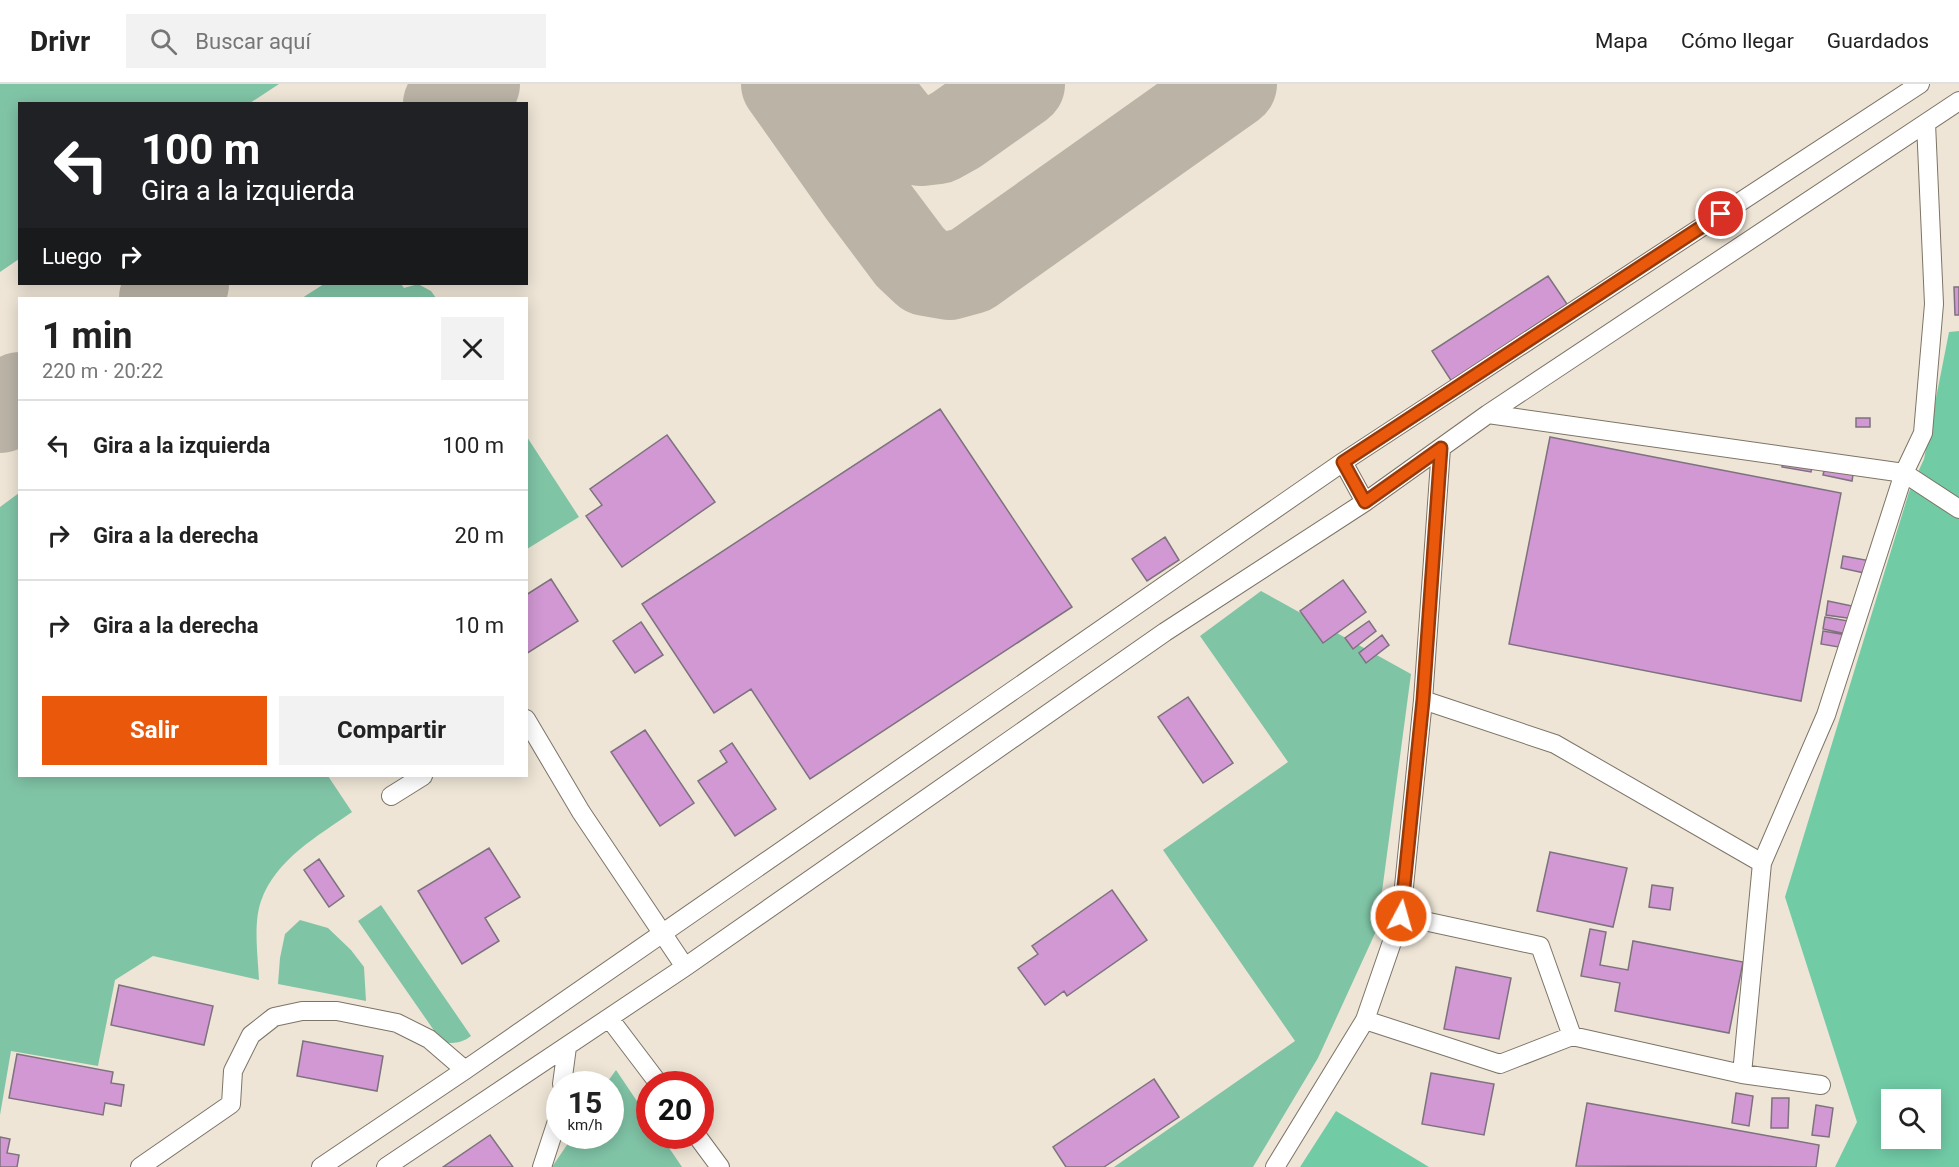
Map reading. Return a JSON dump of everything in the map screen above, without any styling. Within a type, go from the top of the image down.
[{"type":"lane","points":[[321,1167],[465,1070],[1343,462],[1920,84]]},
{"type":"lane","points":[[386,1167],[685,967],[1155,639],[1365,502],[1488,414],[1959,101]]},
{"type":"lane","points":[[1742,1074],[1762,863],[1826,715],[1904,473],[1923,433],[1934,304],[1926,123]]},
{"type":"lane","points":[[1488,414],[1904,473],[1959,509]]},
{"type":"lane","points":[[1275,1167],[1365,1020],[1401,916],[1423,700],[1441,448]]},
{"type":"lane","points":[[1343,462],[1365,502]]},
{"type":"lane","points":[[1423,700],[1556,744],[1762,863]]},
{"type":"lane","points":[[528,722],[581,812],[685,967]]},
{"type":"lane","points":[[391,796],[421,777]]},
{"type":"lane","points":[[1401,916],[1540,946],[1572,1036]]},
{"type":"lane","points":[[140,1167],[231,1104],[233,1071],[251,1035],[274,1017],[302,1011],[337,1011],[397,1023],[429,1039],[465,1070]]},
{"type":"lane","points":[[609,1018],[649,1071]]},
{"type":"lane","points":[[1365,1020],[1500,1064],[1572,1036],[1742,1074],[1821,1085]]},
{"type":"lane","points":[[564,1071],[567,1047]]},
{"type":"lane","points":[[542,1167],[548,1149]]},
{"type":"lane","points":[[707,1149],[720,1167]]},
{"type":"green space","points":[[0,84],[279,84],[252,102],[18,102],[18,260],[0,272]]},
{"type":"green space","points":[[322,285],[402,285],[404,288],[420,285],[431,291],[435,297],[304,297]]},
{"type":"green space","points":[[1959,331],[1959,1167],[1835,1167],[1857,1122],[1785,897],[1909,492],[1924,459],[1949,332]]},
{"type":"green space","points":[[528,439],[579,517],[528,548]]},
{"type":"green space","points":[[18,494],[18,777],[329,777],[352,812],[299,850],[287,861],[268,886],[261,901],[257,920],[259,980],[153,956],[115,980],[98,1066],[11,1051],[0,1115],[0,507]]},
{"type":"green space","points":[[1261,591],[1411,674],[1377,929],[1318,1058],[1253,1167],[1114,1167],[1295,1041],[1163,850],[1288,762],[1200,636]]},
{"type":"green space","points":[[381,905],[471,1036],[458,1042],[442,1042],[358,921]]},
{"type":"green space","points":[[300,920],[328,928],[351,950],[364,967],[366,1001],[278,984],[285,934]]},
{"type":"green space","points":[[624,1082],[636,1100],[636,1149],[670,1149],[682,1167],[552,1167],[564,1149],[624,1149]]},
{"type":"green space","points":[[1336,1111],[1429,1167],[1300,1167]]},
{"type":"building","points":[[1548,276],[1571,310],[1454,385],[1432,351]]},
{"type":"building","points":[[1954,287],[1959,287],[1959,315],[1955,315]]},
{"type":"building","points":[[940,409],[1072,607],[810,779],[751,689],[714,713],[642,604]]},
{"type":"building","points":[[1856,418],[1870,418],[1870,427],[1856,427]]},
{"type":"building","points":[[667,435],[715,502],[622,567],[586,516],[602,505],[590,489]]},
{"type":"building","points":[[1550,437],[1841,493],[1801,701],[1509,644]]},
{"type":"building","points":[[1785,454],[1813,460],[1811,472],[1782,467]]},
{"type":"building","points":[[1826,463],[1854,468],[1852,481],[1823,475]]},
{"type":"building","points":[[1165,537],[1179,560],[1147,581],[1132,559]]},
{"type":"building","points":[[1843,556],[1871,561],[1869,574],[1841,568]]},
{"type":"building","points":[[551,579],[578,621],[528,653],[528,594]]},
{"type":"building","points":[[1343,580],[1366,612],[1323,643],[1300,611]]},
{"type":"building","points":[[1828,601],[1857,607],[1854,619],[1826,615]]},
{"type":"building","points":[[1825,617],[1854,622],[1851,635],[1823,629]]},
{"type":"building","points":[[1369,621],[1376,631],[1353,649],[1345,638]]},
{"type":"building","points":[[641,622],[663,655],[635,673],[613,641]]},
{"type":"building","points":[[1823,631],[1852,636],[1850,649],[1821,644]]},
{"type":"building","points":[[1382,635],[1389,645],[1366,663],[1359,653]]},
{"type":"building","points":[[1188,697],[1233,763],[1203,783],[1158,717]]},
{"type":"building","points":[[645,730],[694,803],[660,826],[611,752]]},
{"type":"building","points":[[732,743],[776,809],[735,836],[698,781],[727,762],[720,751]]},
{"type":"building","points":[[489,848],[520,897],[485,918],[499,941],[462,964],[418,891]]},
{"type":"building","points":[[1550,852],[1627,868],[1613,927],[1537,911]]},
{"type":"building","points":[[319,859],[344,896],[329,907],[304,870]]},
{"type":"building","points":[[1652,885],[1673,888],[1670,910],[1649,907]]},
{"type":"building","points":[[1112,890],[1147,940],[1067,996],[1064,991],[1045,1005],[1018,968],[1038,954],[1032,946]]},
{"type":"building","points":[[1590,929],[1606,932],[1600,965],[1628,970],[1633,941],[1743,962],[1729,1033],[1615,1011],[1620,983],[1581,976]]},
{"type":"building","points":[[1456,967],[1511,978],[1499,1039],[1444,1029]]},
{"type":"building","points":[[119,985],[213,1006],[204,1045],[111,1025]]},
{"type":"building","points":[[303,1041],[383,1056],[377,1091],[297,1076]]},
{"type":"building","points":[[17,1054],[113,1072],[111,1083],[124,1085],[121,1106],[105,1103],[103,1115],[9,1098]]},
{"type":"building","points":[[1431,1073],[1494,1084],[1484,1135],[1422,1124]]},
{"type":"building","points":[[1154,1079],[1179,1117],[1104,1167],[1066,1167],[1053,1147]]},
{"type":"building","points":[[1736,1093],[1753,1096],[1749,1126],[1732,1123]]},
{"type":"building","points":[[1772,1098],[1789,1098],[1788,1128],[1771,1128]]},
{"type":"building","points":[[1587,1103],[1819,1145],[1816,1167],[1576,1166]]},
{"type":"building","points":[[1816,1105],[1833,1108],[1829,1137],[1812,1135]]},
{"type":"building","points":[[490,1135],[513,1167],[443,1167]]},
{"type":"building","points":[[0,1137],[10,1139],[7,1153],[19,1155],[17,1167],[0,1167]]},
{"type":"taxiway","points":[[450,102],[476,84]]},
{"type":"taxiway","points":[[785,84],[910,257],[926,272],[949,276],[971,270],[1233,84]]},
{"type":"taxiway","points":[[863,84],[902,133],[921,142],[938,140],[956,130],[1021,84]]},
{"type":"taxiway","points":[[165,297],[183,285]]},
{"type":"taxiway","points":[[0,409],[18,397]]},
{"type":"route","points":[[1401,916],[1423,700],[1441,448],[1365,502],[1343,462],[1721,214]]}]
